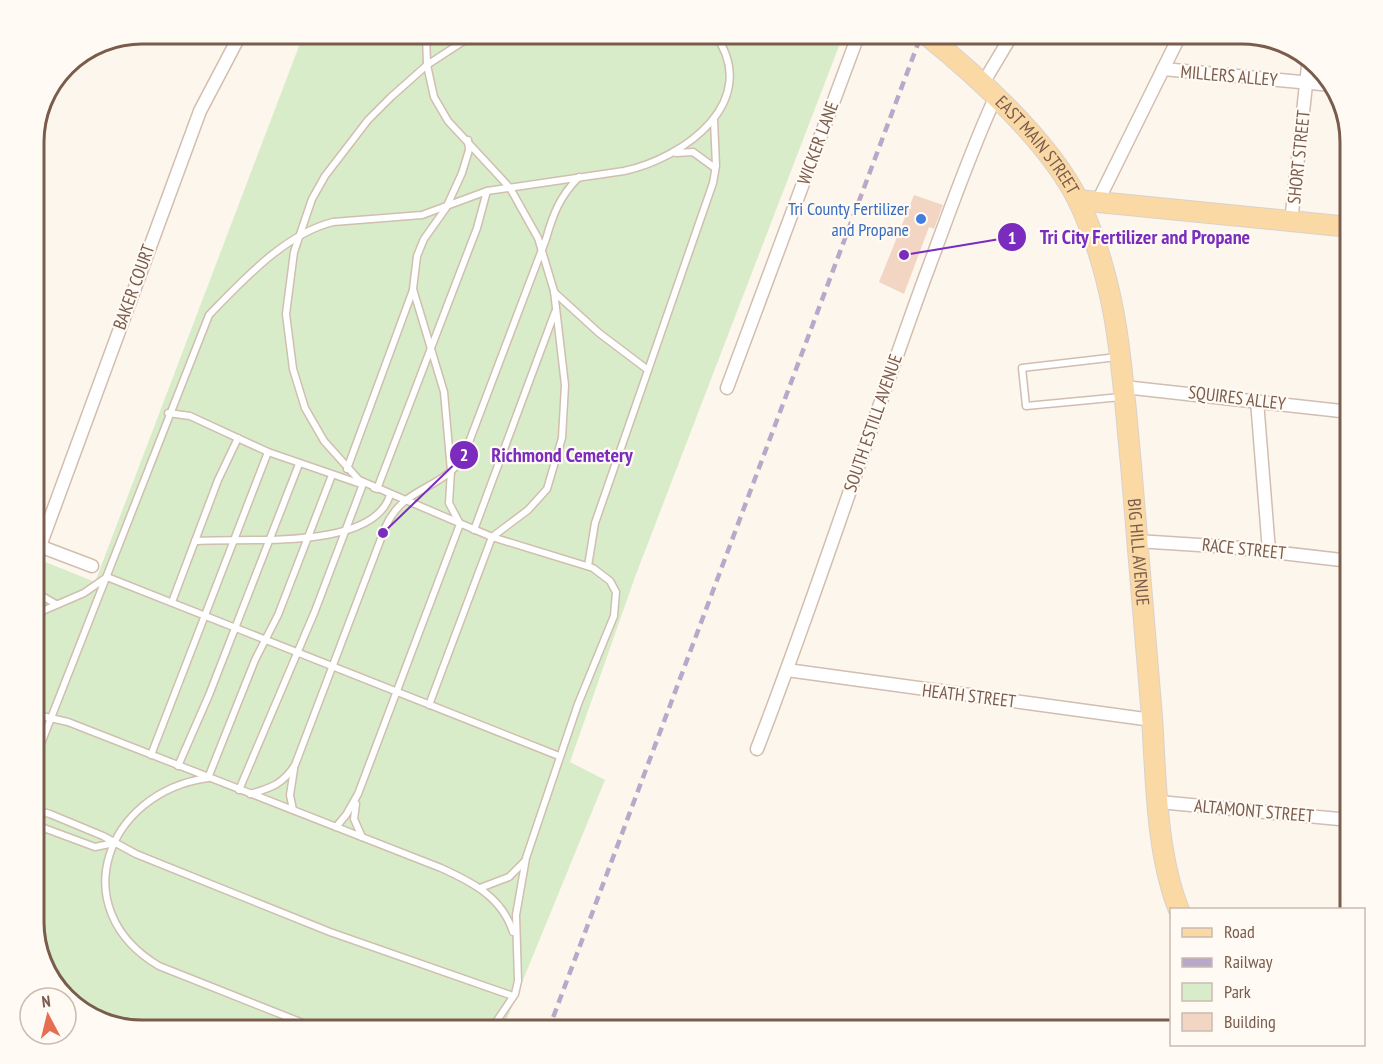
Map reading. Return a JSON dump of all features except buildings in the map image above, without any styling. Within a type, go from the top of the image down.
[{"type":"main road","name":"EAST MAIN STREET","points":[[936,44],[988,92],[1043,148],[1087,202],[1340,226]]},
{"type":"main road","name":"BIG HILL AVENUE","points":[[1087,202],[1112,296],[1121,357],[1159,802],[1169,885],[1179,908]]},
{"type":"street","name":"BAKER COURT","points":[[44,526],[196,121],[235,44]]},
{"type":"street","name":"WICKER LANE","points":[[727,388],[855,44]]},
{"type":"street","name":"SOUTH ESTILL AVENUE","points":[[757,749],[964,172],[988,92],[1008,44]]},
{"type":"street","name":"MILLERS ALLEY","points":[[1087,202],[1163,69],[1175,44]]},
{"type":"street","name":"MILLERS ALLEY","points":[[1163,69],[1320,84]]},
{"type":"street","name":"SHORT STREET","points":[[1291,222],[1308,70]]},
{"type":"street","name":"SQUIRES ALLEY","points":[[1124,392],[1257,401],[1340,411]]},
{"type":"street","points":[[1257,401],[1269,551]]},
{"type":"street","name":"RACE STREET","points":[[1137,541],[1269,551],[1340,560]]},
{"type":"street","points":[[44,548],[92,566]]},
{"type":"street","name":"HEATH STREET","points":[[787,670],[1152,720]]},
{"type":"street","name":"ALTAMONT STREET","points":[[1159,802],[1340,819]]},
{"type":"lane","points":[[426,44],[427,65],[434,97],[448,121],[468,139],[510,188],[530,220],[554,291],[565,385],[562,438],[556,465],[547,489],[537,501],[492,537],[429,705]]},
{"type":"lane","points":[[459,44],[427,65],[384,104],[344,151],[317,188],[300,236],[288,290],[286,314],[293,369],[306,408],[317,431],[347,469],[359,480],[403,501],[492,537],[602,573],[610,581],[617,604],[604,643],[578,704],[526,858],[519,888],[515,938],[518,981],[513,996],[497,1020]]},
{"type":"lane","points":[[44,737],[208,315],[238,285],[300,236],[333,222],[422,215],[487,191],[640,167],[672,153],[703,133],[714,120],[724,98],[729,73],[722,44]]},
{"type":"lane","points":[[588,567],[595,523],[708,201],[715,168],[714,120]]},
{"type":"lane","points":[[347,469],[413,290],[417,256],[424,239],[446,208],[467,159],[468,139]]},
{"type":"lane","points":[[672,153],[693,152],[715,168]]},
{"type":"lane","points":[[293,810],[290,795],[295,765],[385,528],[396,507],[436,484],[452,471],[468,446],[561,197],[579,176]]},
{"type":"lane","points":[[377,489],[477,228],[487,191]]},
{"type":"lane","points":[[336,827],[358,794],[460,524],[449,503],[452,471],[444,392],[432,346],[413,290]]},
{"type":"lane","points":[[554,291],[599,333],[648,370]]},
{"type":"lane","points":[[474,530],[556,309]]},
{"type":"lane","points":[[1121,357],[1022,368],[1026,406],[1124,392]]},
{"type":"lane","points":[[168,413],[190,416],[268,452],[377,489]]},
{"type":"lane","points":[[172,602],[230,453],[238,438]]},
{"type":"lane","points":[[151,755],[268,452]]},
{"type":"lane","points":[[178,766],[299,464]]},
{"type":"lane","points":[[208,778],[278,615],[332,475]]},
{"type":"lane","points":[[239,790],[315,611],[344,529],[363,484]]},
{"type":"lane","points":[[195,541],[307,539],[344,529],[380,514],[387,507],[390,495]]},
{"type":"lane","points":[[107,577],[560,756]]},
{"type":"lane","points":[[44,610],[84,593],[107,577]]},
{"type":"lane","points":[[44,597],[56,604]]},
{"type":"lane","points":[[44,716],[441,868],[480,888],[505,914],[515,938]]},
{"type":"lane","points":[[250,794],[275,787],[286,779],[295,765]]},
{"type":"lane","points":[[208,778],[185,781],[159,793],[136,811],[114,843],[106,875],[109,903],[120,929],[136,950],[173,972],[295,1020]]},
{"type":"lane","points":[[358,794],[354,819],[362,837]]},
{"type":"lane","points":[[44,813],[330,932],[513,996]]},
{"type":"lane","points":[[44,828],[95,847],[114,843]]},
{"type":"lane","points":[[480,888],[509,877],[526,858]]},
{"type":"green space","points":[[300,44],[840,44],[635,577],[570,762],[605,780],[507,1020],[122,1019],[92,1007],[78,997],[78,986],[67,986],[54,966],[47,948],[44,929],[44,561],[95,582]]},
{"type":"railway","points":[[552,1020],[918,44]]},
{"type":"place","name":"Tri County Fertilizer and Propane","points":[[921,219]]},
{"type":"place","name":"Tri City Fertilizer and Propane","points":[[904,255]]},
{"type":"place","name":"Richmond Cemetery","points":[[383,533]]}]
